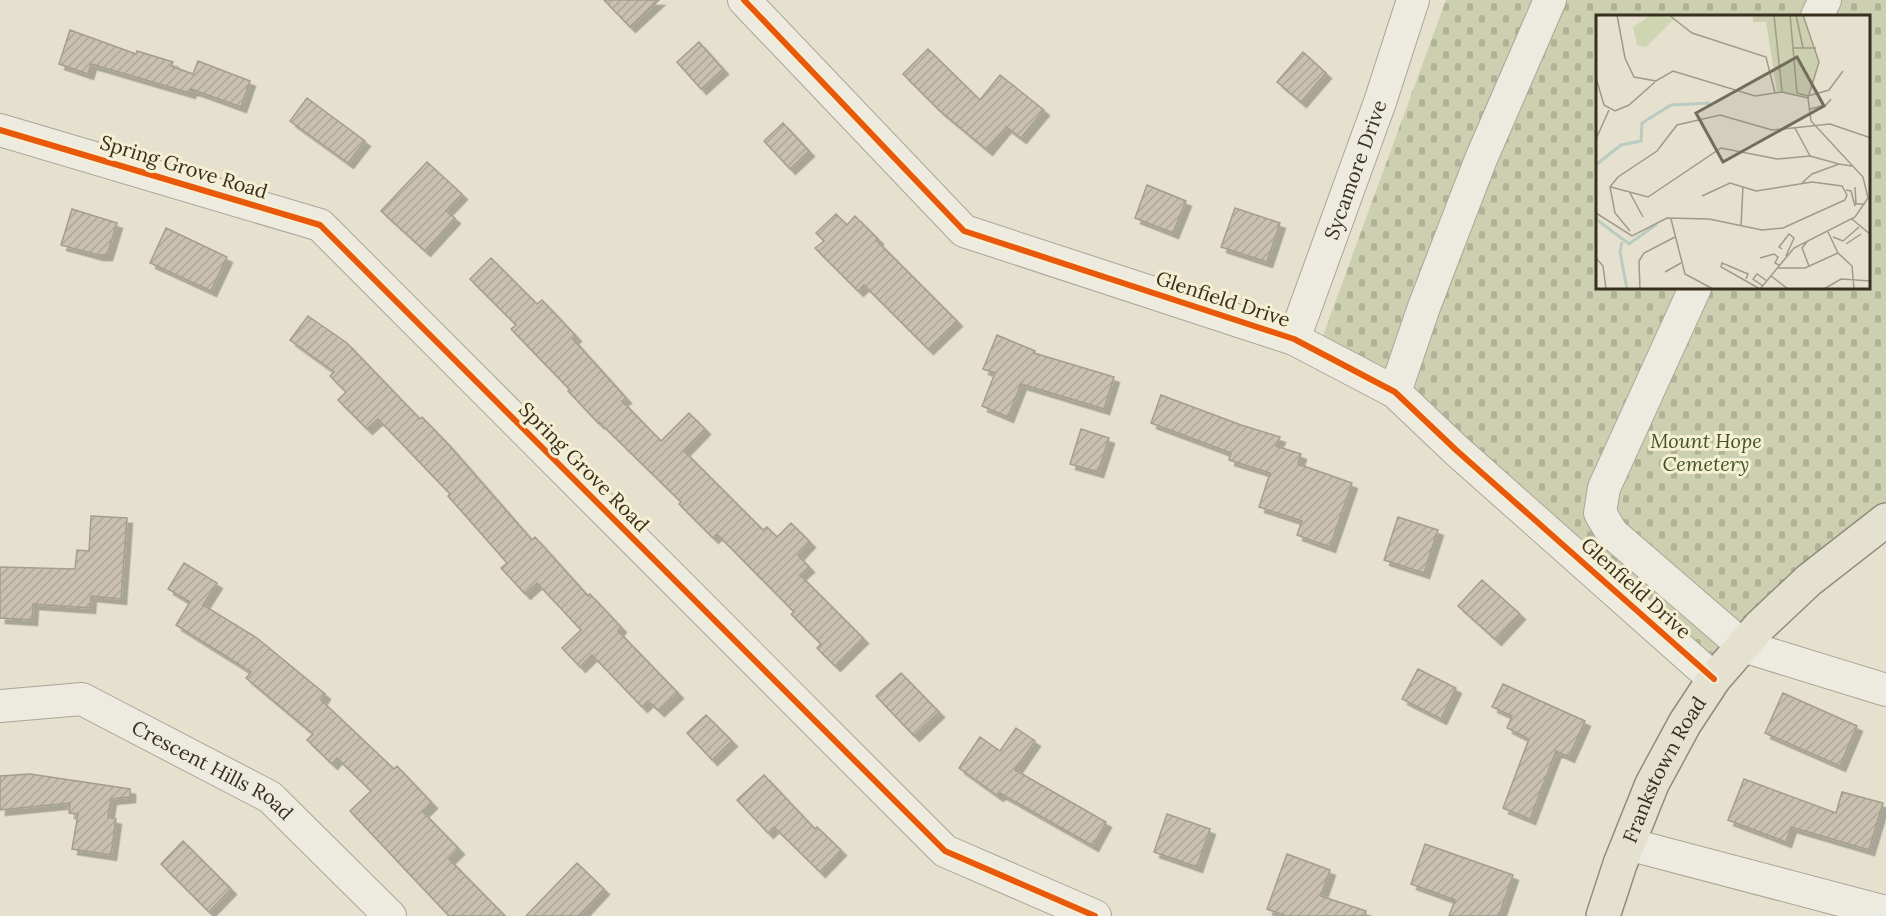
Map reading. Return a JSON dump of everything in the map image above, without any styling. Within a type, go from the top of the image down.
[{"type":"main road","name":"Frankstown Road","points":[[1603,916],[1628,844],[1653,784],[1685,723],[1713,679],[1760,626],[1809,580],[1886,520]]},
{"type":"street","name":"Glenfield Drive","points":[[744,0],[964,231],[1293,339],[1395,392],[1456,450],[1713,679]]},
{"type":"street","name":"Sycamore Drive","points":[[1293,339],[1380,102],[1413,0]]},
{"type":"street","points":[[1395,392],[1424,307],[1481,159],[1550,0]]},
{"type":"street","points":[[1818,15],[1825,0]]},
{"type":"street","name":"Spring Grove Road","points":[[0,130],[320,225],[945,851],[1095,916]]},
{"type":"street","points":[[1694,290],[1604,488],[1600,513],[1612,532],[1743,645],[1886,690]]},
{"type":"street","name":"Crescent Hills Road","points":[[0,706],[82,699],[270,797],[390,916]]},
{"type":"street","points":[[1628,844],[1886,912]]},
{"type":"green space","name":"Mount Hope Cemetery","points":[[1446,0],[1886,0],[1886,520],[1714,679],[1456,450],[1317,352]]},
{"type":"building","points":[[604,0],[659,0],[630,27]]},
{"type":"building","points":[[70,30],[136,54],[137,51],[173,62],[171,66],[193,74],[198,61],[250,81],[241,107],[191,89],[190,93],[91,64],[88,74],[59,64]]},
{"type":"building","points":[[699,42],[723,69],[701,89],[677,62]]},
{"type":"building","points":[[928,49],[980,100],[1000,75],[1044,110],[1021,138],[1006,127],[987,150],[940,111],[903,74]]},
{"type":"building","points":[[1303,52],[1326,73],[1301,102],[1277,82]]},
{"type":"building","points":[[307,98],[365,141],[348,163],[290,121]]},
{"type":"building","points":[[783,123],[809,151],[790,169],[764,141]]},
{"type":"building","points":[[427,162],[462,194],[446,211],[455,218],[425,251],[381,211]]},
{"type":"building","points":[[1147,185],[1186,201],[1173,233],[1135,218]]},
{"type":"building","points":[[1235,208],[1280,223],[1267,262],[1221,247]]},
{"type":"building","points":[[72,209],[117,223],[107,255],[98,255],[61,245]]},
{"type":"building","points":[[836,214],[847,225],[855,216],[957,321],[928,349],[864,285],[858,291],[815,248],[824,241],[816,233]]},
{"type":"building","points":[[166,228],[227,257],[211,291],[150,263]]},
{"type":"building","points":[[491,258],[537,304],[542,300],[576,336],[573,339],[626,398],[622,401],[661,441],[689,413],[705,429],[684,451],[763,530],[767,527],[777,537],[791,523],[810,542],[798,555],[809,567],[800,575],[863,638],[835,666],[817,648],[821,644],[791,614],[794,612],[717,534],[713,538],[679,504],[681,502],[598,423],[568,391],[570,390],[511,329],[516,325],[470,279]]},
{"type":"building","points":[[308,316],[347,343],[420,419],[422,417],[532,540],[535,537],[588,596],[590,594],[621,627],[618,631],[678,693],[659,711],[648,701],[642,707],[592,655],[580,667],[562,648],[581,630],[537,583],[525,594],[501,568],[507,563],[448,496],[450,494],[378,419],[367,429],[338,400],[346,392],[330,376],[334,372],[290,340]]},
{"type":"building","points":[[997,335],[1035,351],[1034,353],[1114,377],[1104,409],[1021,384],[1008,417],[982,406],[995,373],[983,369]]},
{"type":"building","points":[[1161,395],[1280,437],[1276,446],[1301,454],[1298,464],[1352,483],[1330,547],[1297,535],[1302,521],[1259,507],[1270,473],[1229,460],[1231,453],[1151,423]]},
{"type":"building","points":[[1081,429],[1109,438],[1098,472],[1070,464]]},
{"type":"building","points":[[91,516],[127,518],[121,599],[91,596],[90,608],[33,604],[32,620],[0,618],[0,567],[75,569],[77,550],[89,551]]},
{"type":"building","points":[[1398,517],[1438,530],[1424,573],[1384,560]]},
{"type":"building","points":[[184,563],[217,583],[203,605],[257,638],[325,694],[321,700],[394,769],[397,766],[432,803],[423,812],[459,849],[449,859],[505,916],[449,916],[350,811],[371,791],[337,758],[332,764],[307,740],[313,734],[246,678],[251,672],[176,625],[190,602],[168,589]]},
{"type":"building","points":[[1482,580],[1520,614],[1496,640],[1458,606]]},
{"type":"building","points":[[1418,669],[1456,688],[1441,719],[1402,699]]},
{"type":"building","points":[[901,673],[939,712],[914,736],[876,696]]},
{"type":"building","points":[[1503,684],[1585,721],[1569,757],[1556,751],[1530,819],[1503,808],[1529,739],[1507,728],[1512,716],[1492,707]]},
{"type":"building","points":[[1783,693],[1857,726],[1840,766],[1765,733]]},
{"type":"building","points":[[706,715],[732,741],[712,760],[687,733]]},
{"type":"building","points":[[1016,728],[1035,741],[1015,770],[1106,822],[1093,846],[1000,793],[998,796],[959,768],[980,737],[1000,751]]},
{"type":"building","points":[[30,774],[130,789],[130,797],[111,799],[108,817],[116,819],[111,855],[72,849],[78,814],[69,813],[70,803],[0,810],[0,776]]},
{"type":"building","points":[[764,775],[815,829],[817,827],[841,850],[820,872],[774,827],[768,833],[737,800]]},
{"type":"building","points":[[1744,779],[1836,813],[1842,792],[1883,803],[1869,850],[1791,827],[1786,842],[1728,820]]},
{"type":"building","points":[[1167,814],[1210,829],[1197,867],[1154,852]]},
{"type":"building","points":[[183,841],[231,889],[209,912],[161,864]]},
{"type":"building","points":[[1425,844],[1513,875],[1499,916],[1449,916],[1455,900],[1411,884]]},
{"type":"building","points":[[1287,854],[1330,870],[1321,896],[1366,911],[1365,916],[1286,916],[1267,909]]},
{"type":"building","points":[[577,863],[604,889],[579,916],[526,916]]},
{"type":"cycle path","points":[[744,0],[964,231],[1294,339],[1395,392],[1456,450],[1714,679]]},
{"type":"cycle path","points":[[0,130],[320,225],[945,851],[1095,916]]}]
